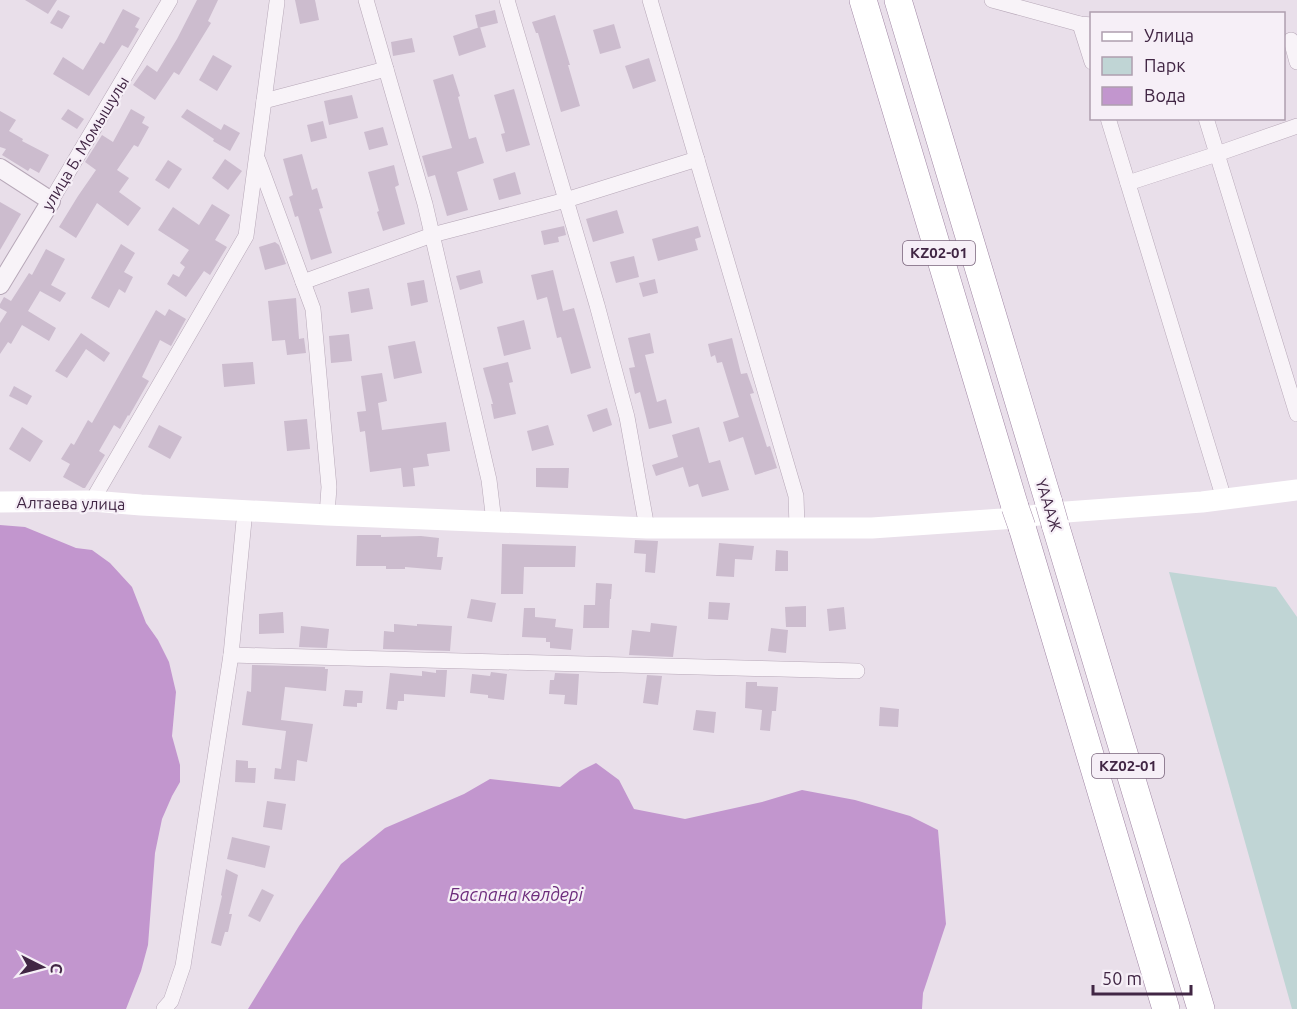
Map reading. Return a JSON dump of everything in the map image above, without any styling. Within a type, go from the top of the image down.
[{"type":"highway","name":"ҮАААЖ","points":[[863,0],[1166,1009]]},
{"type":"highway","name":"ҮАААЖ","points":[[898,0],[1201,1009]]},
{"type":"main road","name":"Алтаева улица","points":[[0,502],[92,501],[647,528],[872,528],[1002,519],[1224,499],[1297,490]]},
{"type":"street","name":"улица Б. Момышулы","points":[[0,285],[170,0]]},
{"type":"street","points":[[366,0],[425,204],[489,480],[494,522]]},
{"type":"street","points":[[507,0],[597,305],[627,417],[647,528]]},
{"type":"street","points":[[650,0],[796,496],[797,527]]},
{"type":"street","points":[[992,0],[1086,25],[1090,50]]},
{"type":"street","points":[[92,501],[246,236],[277,2]]},
{"type":"street","points":[[1290,39],[1297,62]]},
{"type":"street","points":[[264,101],[386,69]]},
{"type":"street","points":[[1109,120],[1224,499]]},
{"type":"street","points":[[1207,120],[1297,414]]},
{"type":"street","points":[[1128,183],[1297,126]]},
{"type":"street","points":[[256,157],[313,309],[329,487],[327,514]]},
{"type":"street","points":[[303,282],[432,235],[566,200],[697,159]]},
{"type":"street","points":[[0,168],[51,201]]},
{"type":"street","points":[[164,1009],[171,1001],[183,966],[231,655],[245,510]]},
{"type":"street","points":[[231,655],[857,671]]},
{"type":"green space","points":[[1169,572],[1276,587],[1297,617],[1297,1009],[1292,1009]]},
{"type":"water","points":[[0,525],[25,527],[76,548],[92,550],[110,563],[132,587],[146,623],[169,662],[176,692],[172,736],[180,765],[180,782],[162,819],[155,853],[148,945],[141,971],[126,1009],[0,1009]]},
{"type":"water","name":"Баспана көлдері","points":[[596,763],[619,780],[634,809],[685,819],[762,802],[802,790],[855,800],[910,816],[938,830],[946,924],[923,993],[922,1009],[248,1009],[299,926],[341,864],[385,828],[464,794],[490,779],[560,787],[580,771]]},
{"type":"building","points":[[25,0],[57,0],[48,14]]},
{"type":"building","points":[[197,0],[218,0],[208,21],[211,23],[179,75],[174,72],[155,100],[133,85],[147,65],[157,72]]},
{"type":"building","points":[[295,0],[315,0],[319,20],[300,24]]},
{"type":"building","points":[[123,9],[140,18],[135,27],[139,29],[128,48],[122,45],[89,96],[53,74],[63,57],[83,70],[100,42],[104,44]]},
{"type":"building","points":[[58,10],[70,16],[62,29],[50,23]]},
{"type":"building","points":[[495,10],[498,23],[478,28],[475,15]]},
{"type":"building","points":[[555,15],[580,106],[561,112],[538,33],[532,22]]},
{"type":"building","points":[[614,24],[621,48],[600,54],[593,30]]},
{"type":"building","points":[[480,27],[486,47],[459,56],[453,36]]},
{"type":"building","points":[[412,38],[415,52],[393,56],[391,42]]},
{"type":"building","points":[[213,55],[232,66],[217,91],[199,80]]},
{"type":"building","points":[[649,58],[656,81],[633,89],[625,66]]},
{"type":"building","points":[[453,74],[469,139],[476,137],[484,163],[457,172],[468,210],[447,216],[435,175],[428,177],[422,156],[452,148],[433,80]]},
{"type":"building","points":[[514,89],[530,145],[506,152],[501,134],[505,133],[494,95]]},
{"type":"building","points":[[352,95],[358,118],[329,125],[324,101]]},
{"type":"building","points":[[68,109],[84,119],[77,129],[61,119]]},
{"type":"building","points":[[131,109],[145,117],[142,123],[149,127],[138,147],[134,145],[117,170],[129,178],[119,192],[141,208],[128,226],[97,203],[76,238],[59,227],[96,170],[85,162],[102,135],[113,142]]},
{"type":"building","points":[[187,109],[221,130],[224,124],[240,133],[230,151],[181,117]]},
{"type":"building","points":[[0,111],[16,120],[9,131],[23,139],[22,141],[49,155],[39,173],[30,168],[28,171],[2,155],[6,149],[0,147]]},
{"type":"building","points":[[323,121],[327,138],[311,142],[307,125]]},
{"type":"building","points":[[383,127],[388,145],[369,150],[364,132]]},
{"type":"building","points":[[302,154],[312,190],[317,188],[323,208],[319,209],[332,253],[311,260],[298,216],[295,217],[289,197],[293,195],[283,159]]},
{"type":"building","points":[[225,159],[242,171],[228,190],[212,178]]},
{"type":"building","points":[[168,160],[182,169],[169,189],[155,180]]},
{"type":"building","points":[[394,165],[399,185],[395,187],[405,224],[383,231],[368,172]]},
{"type":"building","points":[[515,172],[521,194],[499,200],[493,179]]},
{"type":"building","points":[[0,202],[21,214],[0,250]]},
{"type":"building","points":[[212,204],[230,215],[215,240],[227,247],[210,275],[204,271],[186,297],[167,284],[173,274],[179,277],[185,267],[180,263],[189,250],[158,230],[173,207],[199,225]]},
{"type":"building","points":[[617,210],[624,233],[593,242],[586,219]]},
{"type":"building","points":[[564,226],[566,235],[558,237],[559,242],[544,245],[541,231]]},
{"type":"building","points":[[698,226],[701,237],[695,239],[698,250],[658,261],[652,239]]},
{"type":"building","points":[[275,242],[279,245],[286,264],[265,270],[259,247]]},
{"type":"building","points":[[121,244],[135,253],[124,272],[133,277],[125,293],[119,289],[109,308],[91,298]]},
{"type":"building","points":[[46,249],[65,259],[51,285],[66,293],[60,302],[40,291],[28,311],[56,328],[49,341],[22,325],[11,344],[8,342],[0,354],[0,323],[7,312],[0,308],[0,304],[4,297],[11,301],[29,273],[32,275]]},
{"type":"building","points":[[634,256],[639,277],[616,283],[610,262]]},
{"type":"building","points":[[480,270],[483,283],[460,290],[456,276]]},
{"type":"building","points":[[553,270],[563,311],[574,308],[591,368],[571,374],[561,337],[557,338],[547,297],[537,300],[531,275]]},
{"type":"building","points":[[655,279],[658,293],[643,297],[639,283]]},
{"type":"building","points":[[424,280],[428,302],[411,306],[407,283]]},
{"type":"building","points":[[369,288],[373,309],[351,313],[348,292]]},
{"type":"building","points":[[296,298],[299,339],[304,338],[306,353],[287,355],[285,340],[272,341],[268,301]]},
{"type":"building","points":[[169,309],[186,319],[171,346],[160,340],[142,377],[149,381],[120,429],[114,425],[99,451],[105,455],[85,488],[63,477],[70,464],[61,459],[71,443],[74,445],[88,420],[92,423],[156,310],[165,316]]},
{"type":"building","points":[[524,320],[531,349],[504,356],[497,327]]},
{"type":"building","points":[[81,333],[110,353],[104,362],[86,349],[67,378],[55,371]]},
{"type":"building","points":[[650,333],[654,353],[645,355],[657,402],[666,399],[672,423],[649,429],[640,392],[635,394],[629,368],[635,367],[628,338]]},
{"type":"building","points":[[349,334],[352,361],[331,363],[329,336]]},
{"type":"building","points":[[732,338],[741,374],[747,373],[754,393],[750,394],[767,447],[770,446],[777,468],[755,475],[743,437],[729,442],[723,422],[739,417],[722,362],[717,363],[715,355],[711,357],[708,344]]},
{"type":"building","points":[[415,341],[422,373],[394,379],[388,346]]},
{"type":"building","points":[[253,362],[255,384],[224,387],[222,364]]},
{"type":"building","points":[[508,362],[513,382],[509,383],[516,414],[494,419],[491,404],[493,404],[483,368]]},
{"type":"building","points":[[382,373],[387,401],[378,403],[382,430],[446,422],[450,451],[427,454],[429,466],[413,468],[415,486],[403,487],[401,468],[370,472],[365,431],[360,432],[357,412],[366,411],[361,376]]},
{"type":"building","points":[[14,386],[32,396],[27,405],[9,396]]},
{"type":"building","points":[[607,408],[612,425],[593,432],[587,415]]},
{"type":"building","points":[[307,419],[310,449],[287,451],[284,421]]},
{"type":"building","points":[[159,425],[182,437],[170,459],[148,447]]},
{"type":"building","points":[[548,425],[554,445],[532,451],[527,431]]},
{"type":"building","points":[[22,427],[43,441],[30,462],[9,449]]},
{"type":"building","points":[[699,427],[709,463],[720,460],[729,490],[702,497],[698,484],[689,487],[683,467],[656,476],[652,465],[678,457],[672,435]]},
{"type":"building","points":[[536,468],[569,468],[568,488],[536,487]]},
{"type":"building","points":[[357,535],[439,538],[437,557],[443,557],[441,570],[356,566]]},
{"type":"building","points":[[635,540],[658,541],[655,573],[645,572],[646,554],[634,553]]},
{"type":"building","points":[[719,543],[754,546],[752,560],[735,559],[734,577],[716,576]]},
{"type":"building","points":[[502,544],[576,546],[575,567],[524,567],[523,594],[501,594]]},
{"type":"building","points":[[776,550],[788,551],[788,571],[775,571]]},
{"type":"building","points":[[596,583],[612,584],[609,628],[583,628],[584,605],[595,605]]},
{"type":"building","points":[[471,599],[496,603],[492,622],[467,618]]},
{"type":"building","points":[[709,602],[730,603],[728,620],[708,619]]},
{"type":"building","points":[[806,606],[806,627],[786,627],[785,607]]},
{"type":"building","points":[[844,607],[846,629],[829,631],[827,609]]},
{"type":"building","points":[[524,608],[535,608],[535,617],[556,619],[555,627],[573,629],[571,650],[550,648],[550,642],[546,642],[546,638],[522,637]]},
{"type":"building","points":[[283,612],[284,633],[259,634],[259,614]]},
{"type":"building","points":[[651,623],[677,626],[673,657],[629,655],[632,630],[650,632]]},
{"type":"building","points":[[394,624],[452,626],[450,651],[383,649],[384,631],[394,632]]},
{"type":"building","points":[[301,626],[329,629],[327,648],[299,647]]},
{"type":"building","points":[[771,628],[788,630],[786,653],[768,651]]},
{"type":"building","points":[[252,665],[325,667],[328,669],[326,691],[285,687],[281,720],[313,724],[307,762],[297,760],[295,781],[274,779],[275,768],[281,769],[286,731],[242,725],[247,691],[251,692]]},
{"type":"building","points":[[436,670],[447,670],[445,697],[404,694],[404,701],[398,701],[397,710],[386,709],[390,673],[422,676],[422,671],[436,673]]},
{"type":"building","points":[[491,672],[507,674],[504,700],[470,693],[472,674],[490,676]]},
{"type":"building","points":[[555,673],[579,674],[577,705],[564,704],[565,695],[549,694],[550,680],[554,680]]},
{"type":"building","points":[[647,675],[662,676],[658,705],[643,703]]},
{"type":"building","points":[[746,682],[757,682],[757,686],[778,687],[776,711],[772,711],[770,731],[760,730],[762,710],[745,708]]},
{"type":"building","points":[[345,690],[363,691],[362,703],[357,703],[357,707],[343,706]]},
{"type":"building","points":[[880,707],[899,709],[898,727],[879,726]]},
{"type":"building","points":[[696,710],[716,712],[714,733],[693,730]]},
{"type":"building","points":[[236,760],[248,761],[248,768],[256,768],[255,783],[235,782]]},
{"type":"building","points":[[267,801],[286,804],[282,830],[263,827]]},
{"type":"building","points":[[232,837],[270,846],[265,868],[227,859]]},
{"type":"building","points":[[226,869],[238,875],[229,914],[232,914],[228,932],[225,932],[221,946],[211,943]]},
{"type":"building","points":[[262,889],[274,895],[260,922],[248,916]]}]
